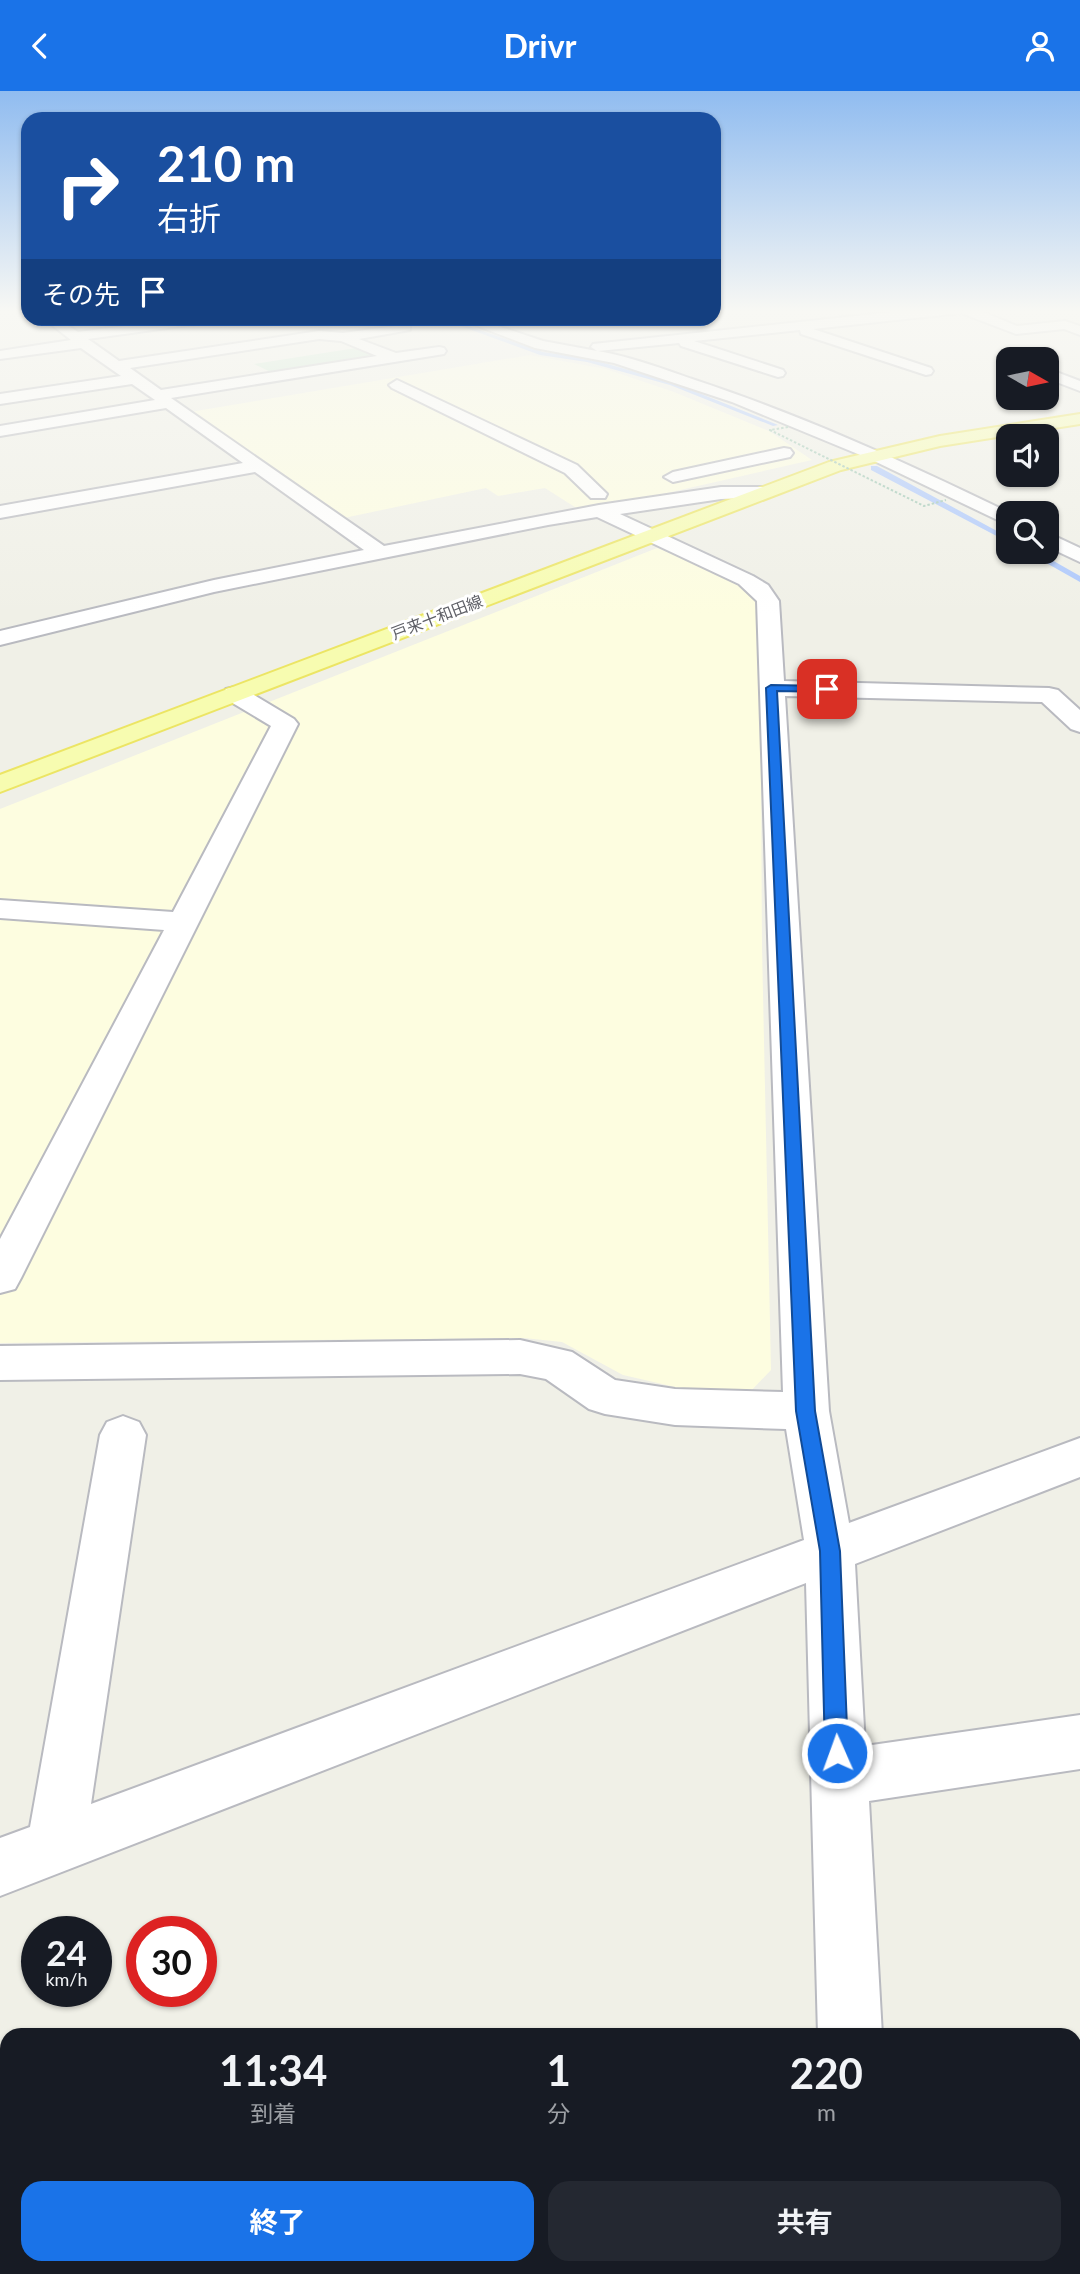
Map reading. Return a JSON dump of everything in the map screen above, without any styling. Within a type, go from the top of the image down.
[{"type":"main road","name":"戸来十和田線","points":[[0,784],[835,465],[940,441],[1080,419]]},
{"type":"street","points":[[0,431],[103,411]]},
{"type":"street","points":[[180,411],[381,553]]},
{"type":"street","points":[[452,411],[571,469],[605,502],[652,535],[746,580],[760,590],[768,601],[806,1411],[830,1551],[850,2028]]},
{"type":"street","points":[[769,411],[876,455],[996,513]]},
{"type":"street","points":[[651,482],[784,453]]},
{"type":"street","points":[[0,513],[258,466]]},
{"type":"street","points":[[0,638],[214,586],[381,553],[605,502],[764,491]]},
{"type":"street","points":[[1059,545],[1080,556]]},
{"type":"street","points":[[771,688],[1049,695],[1080,724]]},
{"type":"street","points":[[0,1278],[285,723],[235,694]]},
{"type":"street","points":[[0,909],[183,922]]},
{"type":"street","points":[[0,1363],[520,1356],[557,1364],[605,1396],[675,1407],[806,1411]]},
{"type":"street","points":[[56,1845],[123,1435]]},
{"type":"street","points":[[0,1867],[830,1551],[1077,1466]]},
{"type":"street","points":[[838,1778],[1080,1742]]},
{"type":"path","points":[[788,427],[770,430],[924,506],[946,500]]},
{"type":"shaded area","points":[[720,411],[769,431],[812,460],[636,500],[578,509],[545,488],[498,496],[486,488],[344,518],[190,412]]},
{"type":"shaded area","points":[[657,548],[720,572],[760,599],[762,947],[771,1370],[747,1395],[684,1389],[623,1375],[562,1342],[524,1338],[0,1343],[0,809]]},
{"type":"waterway","points":[[740,411],[775,425]]},
{"type":"waterway","points":[[874,468],[996,534]]},
{"type":"waterway","points":[[1053,564],[1080,579]]},
{"type":"route","points":[[827,689],[771,688],[806,1411],[830,1551],[837,1753]]}]
